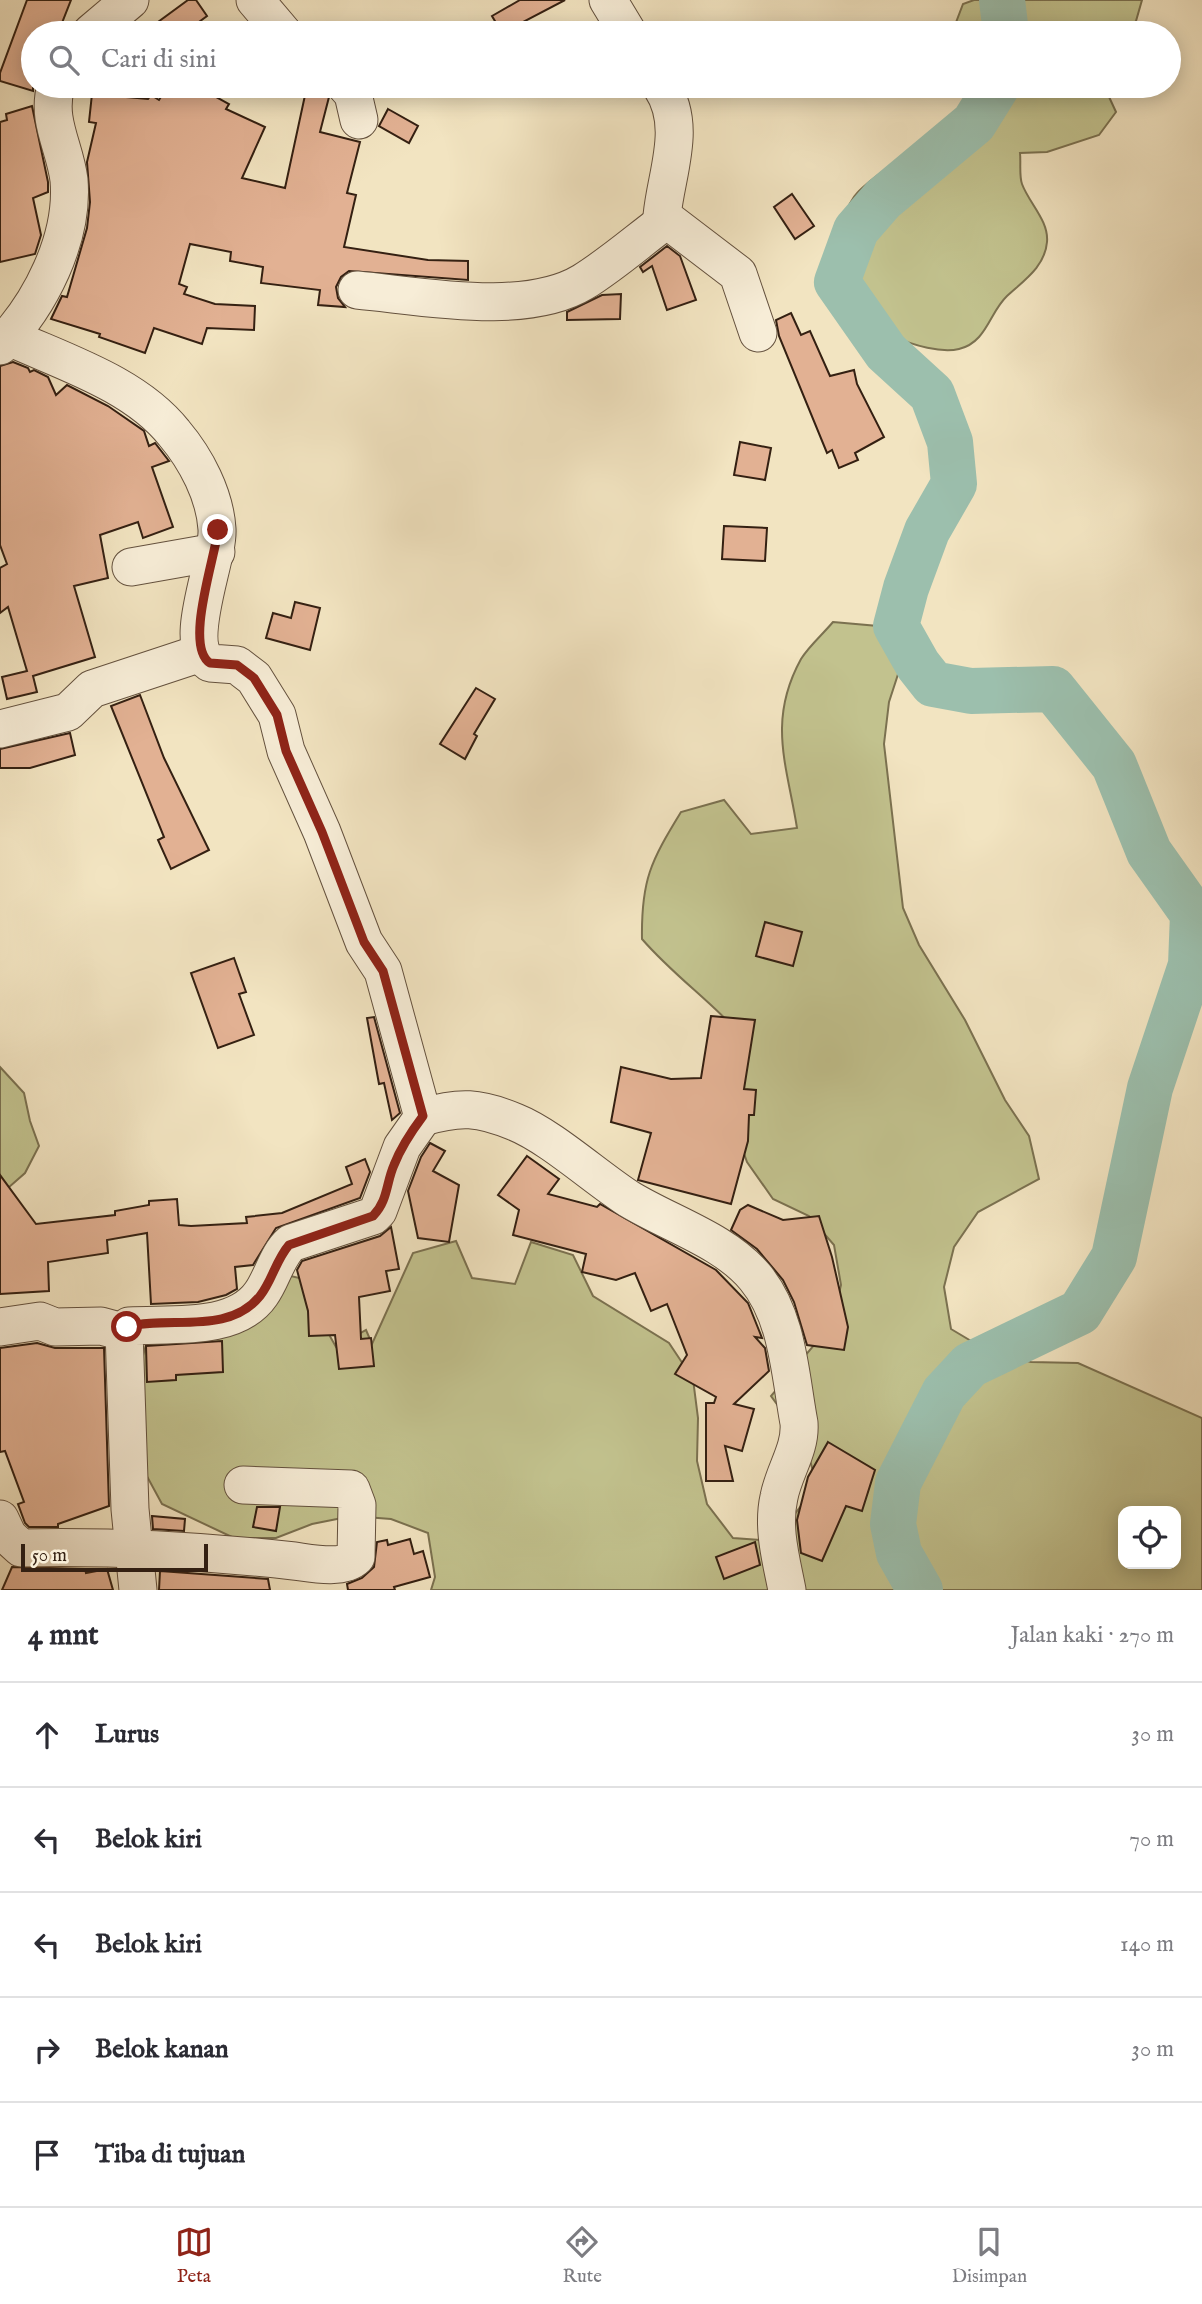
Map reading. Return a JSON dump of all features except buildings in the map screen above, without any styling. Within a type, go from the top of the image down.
[{"type":"street","points":[[105,21],[130,0]]},
{"type":"street","points":[[256,0],[273,21]]},
{"type":"street","points":[[608,0],[621,21]]},
{"type":"street","points":[[54,98],[51,113],[69,181],[67,209],[50,273],[4,342],[119,388],[149,408],[173,431],[192,457],[214,503],[218,530],[216,552],[199,631],[201,653],[210,663],[237,665],[254,678],[277,715],[286,751],[322,832],[364,942],[383,971],[423,1116]]},
{"type":"street","points":[[354,98],[359,120]]},
{"type":"street","points":[[667,98],[675,129],[662,212],[665,221],[729,264],[738,274],[758,333]]},
{"type":"street","points":[[356,290],[494,302],[519,302],[549,296],[583,282],[665,221]]},
{"type":"street","points":[[131,566],[216,552]]},
{"type":"street","points":[[0,729],[68,712],[92,688],[201,653]]},
{"type":"street","points":[[138,1590],[123,1332],[129,1326],[220,1319],[250,1307],[264,1290],[289,1245],[373,1216],[385,1200],[402,1147],[423,1116],[454,1107],[517,1122],[632,1201],[719,1248],[755,1276],[781,1327],[799,1423],[800,1436],[784,1474],[776,1519],[787,1590]]},
{"type":"street","points":[[0,1327],[40,1321],[55,1327],[101,1326],[123,1332]]},
{"type":"street","points":[[0,1519],[8,1536],[21,1548],[134,1548],[312,1563],[346,1563],[356,1557],[357,1504],[351,1489],[243,1485]]},
{"type":"green space","points":[[974,0],[1142,0],[1136,21],[957,21],[963,4]]},
{"type":"green space","points":[[968,98],[1110,98],[1116,112],[1099,135],[1047,152],[1020,153],[1022,184],[1042,219],[1047,234],[1042,259],[1032,273],[1001,303],[976,340],[959,349],[927,348],[890,335],[856,313],[844,301],[837,288],[834,256],[845,213],[858,192],[940,131]]},
{"type":"green space","points":[[833,622],[878,626],[901,665],[889,702],[884,744],[903,908],[919,945],[965,1020],[1005,1100],[1029,1136],[1039,1179],[978,1212],[954,1247],[944,1287],[951,1329],[988,1351],[1031,1362],[1078,1363],[1202,1418],[1202,1590],[431,1590],[435,1577],[428,1533],[391,1519],[352,1516],[312,1524],[276,1538],[234,1538],[162,1504],[143,1469],[136,1382],[148,1337],[174,1345],[189,1314],[231,1297],[265,1270],[308,1280],[322,1322],[336,1347],[366,1330],[372,1344],[413,1253],[456,1241],[472,1278],[515,1284],[531,1242],[573,1255],[593,1296],[669,1343],[693,1379],[698,1418],[697,1461],[707,1504],[733,1538],[774,1541],[817,1485],[805,1443],[771,1396],[831,1325],[841,1285],[834,1245],[809,1216],[773,1199],[747,1162],[732,1120],[743,1037],[642,939],[643,901],[650,872],[662,844],[681,812],[724,800],[751,834],[797,828],[782,743],[782,723],[791,681],[801,659]]},
{"type":"green space","points":[[0,1067],[24,1093],[39,1146],[25,1173],[0,1195]]},
{"type":"waterway","points":[[1002,0],[1005,21]]},
{"type":"waterway","points":[[920,1590],[899,1553],[893,1524],[898,1483],[944,1393],[970,1365],[1080,1312],[1114,1257],[1150,1088],[1191,965],[1193,914],[1149,852],[1114,765],[1053,689],[971,691],[933,684],[918,665],[896,626],[906,588],[927,531],[954,484],[950,442],[932,394],[886,352],[837,282],[856,230],[883,199],[974,123],[990,98]]},
{"type":"route","points":[[127,1327],[220,1319],[250,1307],[268,1283],[285,1250],[294,1241],[373,1216],[385,1200],[391,1172],[402,1147],[423,1116],[383,971],[364,942],[322,832],[294,772],[277,715],[264,690],[254,678],[237,665],[210,663],[201,653],[199,631],[202,608],[216,552],[218,530]]}]
